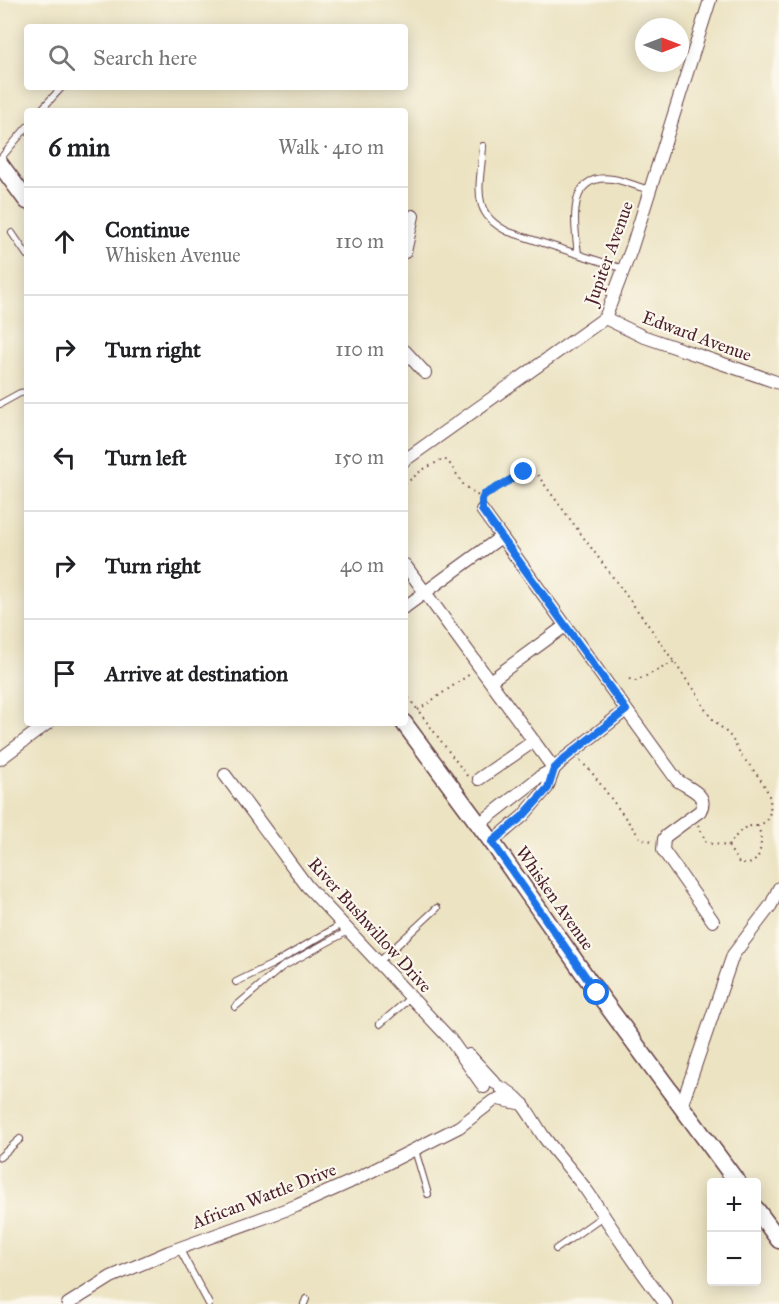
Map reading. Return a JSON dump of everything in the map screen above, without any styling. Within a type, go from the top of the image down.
[{"type":"street","name":"Jupiter Avenue","points":[[408,458],[605,318],[624,269],[710,0]]},
{"type":"street","points":[[0,161],[24,197]]},
{"type":"street","points":[[408,238],[413,216]]},
{"type":"street","name":"Edward Avenue","points":[[605,318],[642,336],[779,383]]},
{"type":"street","points":[[408,354],[425,373]]},
{"type":"street","points":[[482,510],[677,780],[702,798],[703,807],[694,817],[664,839],[663,850],[713,921]]},
{"type":"street","points":[[408,606],[501,537]]},
{"type":"street","points":[[408,569],[554,769]]},
{"type":"street","points":[[490,681],[565,626]]},
{"type":"street","points":[[478,825],[541,776],[554,769],[573,751],[626,710]]},
{"type":"street","points":[[0,759],[44,726]]},
{"type":"street","name":"Whisken Avenue","points":[[406,726],[492,842],[597,993],[734,1178]]},
{"type":"street","points":[[479,779],[534,741]]},
{"type":"street","points":[[492,842],[523,816],[548,788],[554,769]]},
{"type":"street","name":"River Bushwillow Drive","points":[[225,775],[307,886],[450,1039],[484,1069],[492,1092]]},
{"type":"street","points":[[681,1107],[733,955],[771,905],[779,888]]},
{"type":"street","points":[[492,1092],[523,1104],[543,1136],[580,1182],[649,1284],[666,1304]]},
{"type":"street","name":"African Wattle Drive","points":[[68,1304],[111,1277],[179,1248],[296,1206],[415,1150],[472,1118],[492,1092]]},
{"type":"street","points":[[761,1216],[779,1240]]},
{"type":"lane","points":[[43,108],[59,90]]},
{"type":"lane","points":[[0,161],[24,132]]},
{"type":"lane","points":[[483,146],[480,195],[482,210],[496,226],[624,269]]},
{"type":"lane","points":[[578,254],[573,215],[575,203],[588,184],[599,179],[612,179],[650,190]]},
{"type":"lane","points":[[12,233],[24,251]]},
{"type":"lane","points":[[0,404],[24,392]]},
{"type":"lane","points":[[380,962],[437,908]]},
{"type":"lane","points":[[236,982],[345,927]]},
{"type":"lane","points":[[235,1007],[282,967],[345,927]]},
{"type":"lane","points":[[380,1024],[411,996]]},
{"type":"lane","points":[[0,1157],[20,1139]]},
{"type":"lane","points":[[415,1150],[428,1194]]},
{"type":"lane","points":[[556,1250],[603,1215]]},
{"type":"lane","points":[[179,1248],[209,1304]]},
{"type":"path","points":[[408,482],[435,461],[448,460],[463,484],[482,500],[484,495],[524,472],[536,473],[690,685],[697,691],[708,714],[729,734],[741,755],[768,789],[771,812],[767,821],[758,826],[747,825],[728,846]]},
{"type":"path","points":[[629,679],[636,681],[674,662]]},
{"type":"path","points":[[418,711],[480,667]]},
{"type":"path","points":[[408,697],[466,776],[472,780],[479,779]]},
{"type":"path","points":[[573,751],[582,764],[590,770],[641,839],[652,841],[664,839]]},
{"type":"path","points":[[694,817],[707,843],[728,846],[739,863],[749,864],[760,852],[762,836],[758,826]]},
{"type":"route","points":[[524,472],[484,495],[482,510],[626,710],[564,759],[554,769],[548,788],[523,816],[492,842],[597,993]]}]
